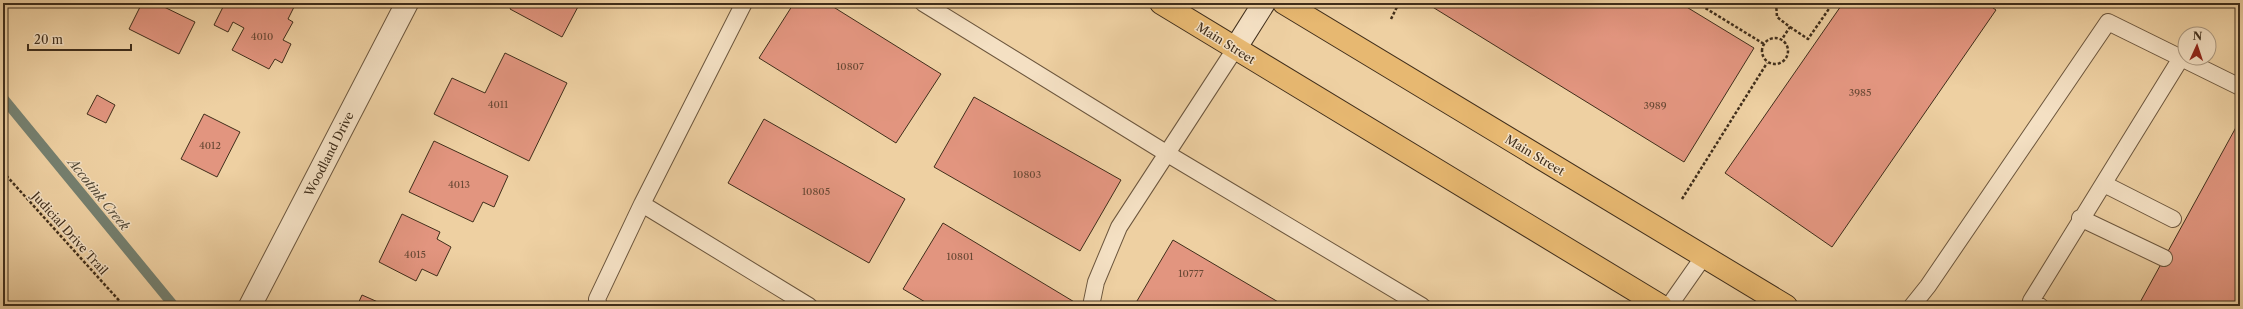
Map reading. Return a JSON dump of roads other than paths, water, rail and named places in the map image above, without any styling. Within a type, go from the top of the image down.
[{"type":"main road","name":"Main Street","points":[[1161,3],[1661,306]]},
{"type":"main road","name":"Main Street","points":[[1284,3],[1786,306]]},
{"type":"street","name":"Woodland Drive","points":[[250,306],[407,3]]},
{"type":"street","points":[[1235,49],[1264,3]]},
{"type":"lane","points":[[599,306],[598,299],[642,204],[744,3]]},
{"type":"lane","points":[[923,3],[1166,153],[1422,306]]},
{"type":"lane","points":[[1912,306],[1928,286],[2108,22],[2177,56]]},
{"type":"lane","points":[[1091,306],[1096,282],[1119,227],[1235,49]]},
{"type":"lane","points":[[2040,306],[2031,301],[2080,218],[2104,184],[2177,65]]},
{"type":"lane","points":[[2197,66],[2240,87]]},
{"type":"lane","points":[[2104,184],[2173,219]]},
{"type":"lane","points":[[642,204],[809,306]]},
{"type":"lane","points":[[2080,218],[2164,258]]},
{"type":"lane","points":[[1669,306],[1704,256]]},
{"type":"waterway","name":"Accotink Creek","points":[[3,98],[174,306]]}]
